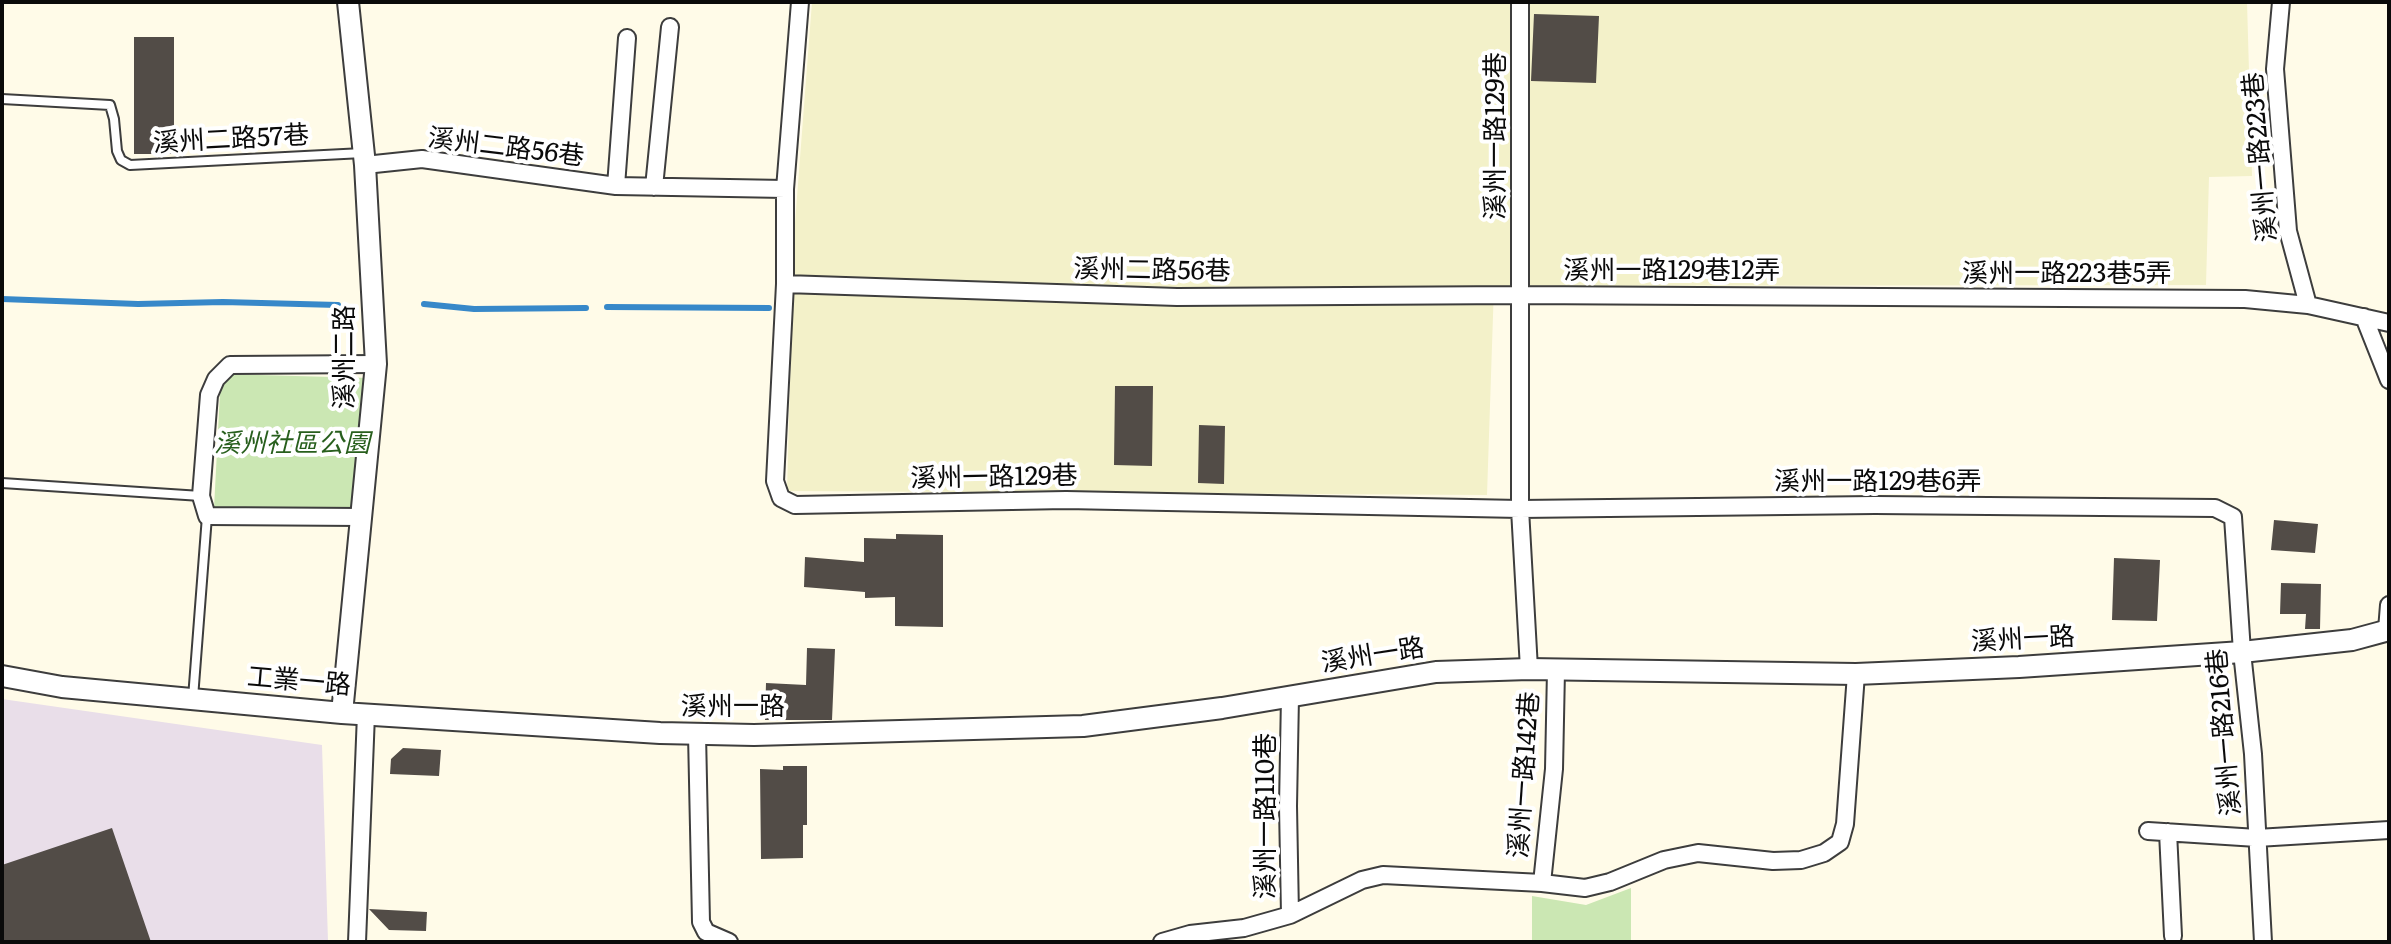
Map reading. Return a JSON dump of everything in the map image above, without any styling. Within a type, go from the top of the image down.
[{"type":"street","name":"溪州二路","points":[[342,713],[376,364],[365,159],[348,2]]},
{"type":"street","name":"溪州一路129巷","points":[[800,2],[785,189],[785,284],[775,481],[781,498],[795,505],[1066,500],[1520,509]]},
{"type":"street","name":"溪州一路129巷","points":[[1520,2],[1520,509],[1529,669]]},
{"type":"street","name":"溪州一路223巷","points":[[2281,2],[2275,69],[2288,231],[2308,305]]},
{"type":"street","points":[[654,187],[670,27]]},
{"type":"street","points":[[616,186],[627,38]]},
{"type":"street","name":"溪州二路56巷","points":[[365,159],[422,159],[616,186],[785,189]]},
{"type":"street","name":"溪州二路56巷","points":[[785,284],[1177,297],[1519,295]]},
{"type":"street","name":"溪州一路129巷12弄","points":[[1519,295],[1825,296]]},
{"type":"street","name":"溪州一路223巷5弄","points":[[1825,296],[2245,299],[2308,305],[2389,323]]},
{"type":"street","points":[[2364,317],[2389,380]]},
{"type":"street","points":[[361,517],[207,516],[201,496],[209,395],[216,379],[230,365],[376,364]]},
{"type":"street","name":"溪州一路129巷6弄","points":[[1520,509],[1875,505],[2200,507],[2215,508],[2233,517]]},
{"type":"street","name":"溪州一路216巷","points":[[2233,517],[2253,754],[2263,942]]},
{"type":"street","points":[[2388,630],[2389,605]]},
{"type":"street","name":"溪州一路","points":[[366,714],[754,735],[1083,726],[1436,672],[1529,669],[1856,674],[2019,667],[2242,652],[2352,640],[2388,630]]},
{"type":"street","name":"溪州一路142巷","points":[[1542,883],[1554,769],[1556,670]]},
{"type":"street","name":"溪州一路110巷","points":[[1290,696],[1290,915],[1362,880],[1383,875],[1585,888],[1610,882],[1664,860],[1698,853],[1773,861],[1801,860],[1824,853],[1840,842],[1845,824],[1856,674]]},
{"type":"street","name":"工業一路","points":[[2,676],[62,687],[366,714],[357,942]]},
{"type":"street","points":[[697,734],[701,922],[706,932],[729,942]]},
{"type":"street","points":[[2148,831],[2257,838],[2389,830]]},
{"type":"street","points":[[2168,832],[2173,936]]},
{"type":"street","points":[[1162,942],[1190,934],[1244,928],[1290,915]]},
{"type":"lane","name":"溪州二路57巷","points":[[2,99],[110,105],[117,151],[121,160],[130,165],[365,159]]},
{"type":"lane","points":[[2,483],[201,496]]},
{"type":"lane","points":[[193,699],[207,516]]},
{"type":"shaded area","points":[[812,2],[2247,2],[2252,176],[2209,177],[2206,285],[1494,286],[1487,495],[787,491],[794,236]]},
{"type":"shaded area","points":[[2,699],[322,745],[328,942],[2,942]]},
{"type":"green space","name":"溪州社區公園","points":[[221,374],[370,378],[359,515],[214,508]]},
{"type":"green space","points":[[1631,888],[1631,942],[1532,942],[1532,896],[1586,905]]},
{"type":"building","points":[[1534,14],[1599,16],[1596,83],[1531,81]]},
{"type":"building","points":[[134,37],[174,37],[174,154],[134,154]]},
{"type":"building","points":[[1115,386],[1153,386],[1152,466],[1114,465]]},
{"type":"building","points":[[1199,425],[1225,426],[1224,484],[1198,483]]},
{"type":"building","points":[[2274,520],[2318,524],[2315,553],[2271,550]]},
{"type":"building","points":[[896,534],[943,535],[943,627],[895,626],[895,597],[865,598],[865,592],[804,587],[805,557],[864,562],[864,538],[896,539]]},
{"type":"building","points":[[2114,558],[2160,560],[2157,621],[2112,620]]},
{"type":"building","points":[[2281,583],[2321,584],[2320,629],[2305,629],[2306,614],[2280,614]]},
{"type":"building","points":[[807,648],[835,649],[832,720],[765,720],[766,683],[806,685]]},
{"type":"building","points":[[403,748],[441,750],[439,776],[390,774],[391,759]]},
{"type":"building","points":[[783,766],[807,766],[807,825],[803,825],[803,858],[761,859],[760,769],[783,770]]},
{"type":"building","points":[[112,828],[151,942],[2,942],[2,865]]},
{"type":"building","points":[[369,909],[427,912],[426,931],[389,930]]},
{"type":"waterway","points":[[2,299],[138,304],[223,302],[338,305]]},
{"type":"waterway","points":[[424,304],[474,309],[586,308]]},
{"type":"waterway","points":[[607,307],[769,308]]}]
